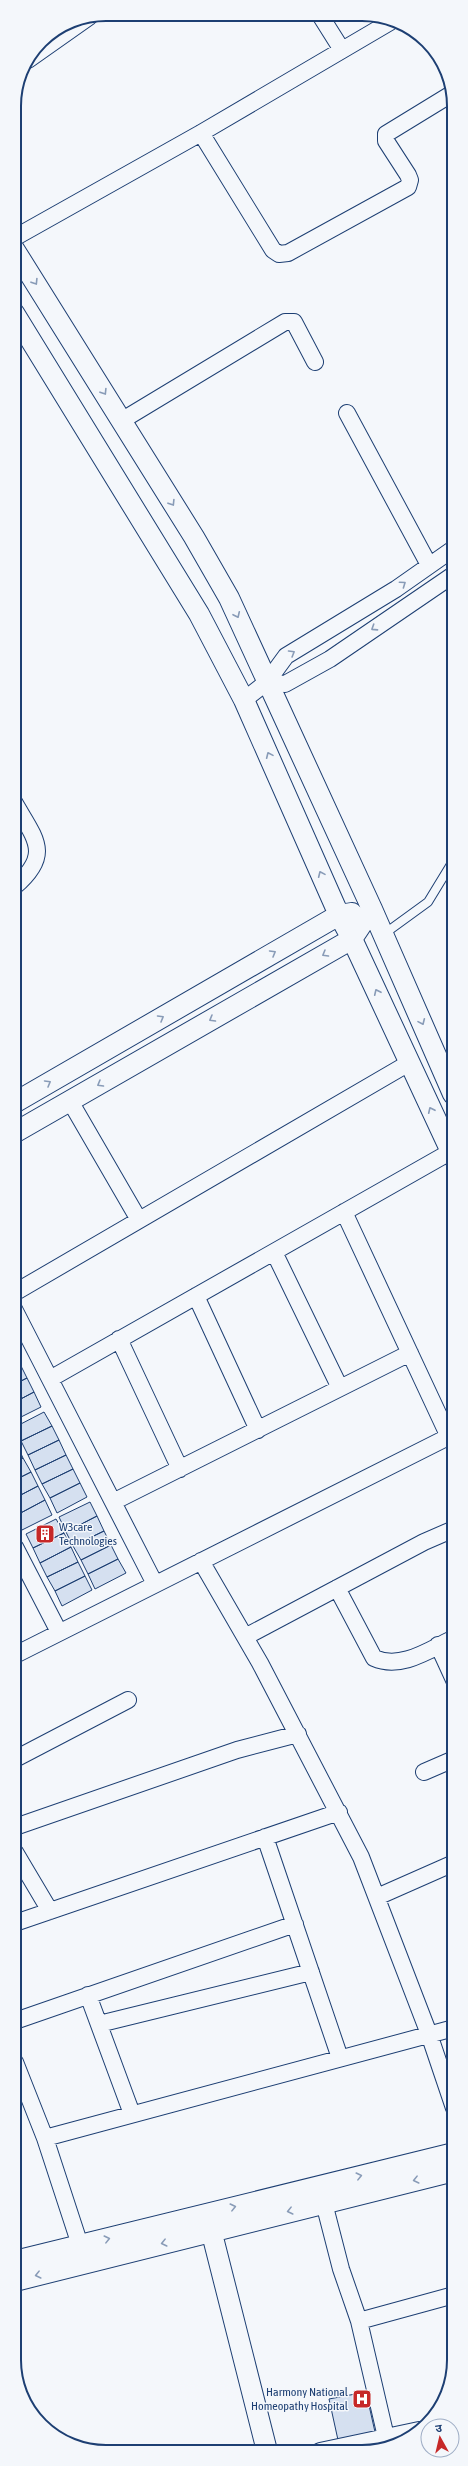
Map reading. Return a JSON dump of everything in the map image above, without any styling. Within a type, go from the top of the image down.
[{"type":"street","points":[[324,21],[342,50]]},
{"type":"street","points":[[21,234],[201,133],[385,25]]},
{"type":"street","points":[[42,50],[75,27]]},
{"type":"street","points":[[201,133],[273,250],[279,254],[288,253],[408,187],[410,180],[408,175],[386,141],[386,134],[446,97]]},
{"type":"street","points":[[21,260],[194,537],[228,598],[372,909],[447,1078]]},
{"type":"street","points":[[121,421],[285,322],[294,322],[315,362]]},
{"type":"street","points":[[21,324],[198,614],[244,700],[339,915],[352,939],[447,1144]]},
{"type":"street","points":[[347,413],[429,566]]},
{"type":"street","points":[[244,700],[267,682],[286,656],[396,589],[447,553]]},
{"type":"street","points":[[267,682],[285,684],[330,658],[447,579]]},
{"type":"street","points":[[21,814],[37,842],[38,858],[27,876],[21,881]]},
{"type":"street","points":[[21,1099],[339,915],[372,909]]},
{"type":"street","points":[[21,1130],[352,939],[372,909]]},
{"type":"street","points":[[21,1288],[409,1063]]},
{"type":"street","points":[[70,1101],[139,1220]]},
{"type":"street","points":[[50,1379],[344,1212],[447,1158]]},
{"type":"street","points":[[344,1212],[447,1428]]},
{"type":"street","points":[[274,1252],[340,1388]]},
{"type":"street","points":[[196,1296],[258,1430]]},
{"type":"street","points":[[21,1323],[155,1584]]},
{"type":"street","points":[[119,1339],[180,1469]]},
{"type":"street","points":[[113,1502],[410,1353]]},
{"type":"street","points":[[21,1652],[447,1438]]},
{"type":"street","points":[[245,1637],[447,1532]]},
{"type":"street","points":[[21,1561],[59,1632]]},
{"type":"street","points":[[201,1561],[245,1637],[298,1734],[361,1857],[429,2034],[447,2087]]},
{"type":"street","points":[[337,1588],[374,1658],[386,1663],[403,1662],[447,1641]]},
{"type":"street","points":[[438,1645],[447,1665]]},
{"type":"street","points":[[21,1756],[128,1700]]},
{"type":"street","points":[[21,1825],[237,1750],[298,1734]]},
{"type":"street","points":[[424,1772],[447,1762]]},
{"type":"street","points":[[21,1921],[339,1812]]},
{"type":"street","points":[[265,1837],[340,2058]]},
{"type":"street","points":[[21,1862],[50,1911]]},
{"type":"street","points":[[377,1897],[447,1866]]},
{"type":"street","points":[[21,2019],[295,1924]]},
{"type":"street","points":[[99,2024],[311,1972]]},
{"type":"street","points":[[88,1995],[132,2114]]},
{"type":"street","points":[[45,2138],[447,2030]]},
{"type":"street","points":[[21,2077],[45,2138],[80,2245]]},
{"type":"street","points":[[21,2279],[209,2222],[447,2155]]},
{"type":"street","points":[[21,2260],[80,2245],[324,2203],[447,2172]]},
{"type":"street","points":[[324,2203],[341,2269],[359,2321],[386,2437]]},
{"type":"street","points":[[209,2222],[265,2445]]},
{"type":"street","points":[[359,2321],[407,2306],[447,2297]]},
{"type":"street","points":[[348,2445],[405,2433]]},
{"type":"lane","points":[[383,934],[428,902],[447,871]]},
{"type":"building","points":[[21,1366],[27,1378],[21,1381]]},
{"type":"building","points":[[27,1378],[34,1392],[21,1399],[21,1381]]},
{"type":"building","points":[[34,1392],[41,1407],[21,1417],[21,1399]]},
{"type":"building","points":[[44,1412],[52,1426],[21,1441],[21,1424]]},
{"type":"building","points":[[52,1426],[59,1440],[28,1455],[21,1441]]},
{"type":"building","points":[[59,1440],[66,1455],[35,1470],[28,1455]]},
{"type":"building","points":[[66,1455],[73,1469],[42,1484],[35,1470]]},
{"type":"building","points":[[23,1458],[31,1472],[21,1477],[21,1459]]},
{"type":"building","points":[[73,1469],[80,1483],[50,1498],[42,1484]]},
{"type":"building","points":[[31,1472],[38,1486],[21,1495],[21,1477]]},
{"type":"building","points":[[80,1483],[87,1497],[57,1513],[50,1498]]},
{"type":"building","points":[[38,1486],[45,1500],[21,1513],[21,1495]]},
{"type":"building","points":[[45,1500],[52,1515],[22,1530],[21,1513]]},
{"type":"building","points":[[90,1502],[97,1516],[66,1532],[59,1517]]},
{"type":"building","points":[[97,1516],[104,1531],[73,1546],[66,1532]]},
{"type":"building","name":"W3care Technologies","points":[[56,1519],[64,1533],[33,1548],[26,1534]]},
{"type":"building","points":[[104,1531],[111,1545],[81,1560],[73,1546]]},
{"type":"building","points":[[64,1533],[71,1547],[40,1563],[33,1548]]},
{"type":"building","points":[[111,1545],[118,1559],[88,1574],[81,1560]]},
{"type":"building","points":[[71,1547],[78,1562],[47,1577],[40,1563]]},
{"type":"building","points":[[118,1559],[126,1573],[95,1589],[88,1574]]},
{"type":"building","points":[[78,1562],[85,1576],[55,1591],[47,1577]]},
{"type":"building","points":[[85,1576],[92,1590],[62,1606],[55,1591]]},
{"type":"building","points":[[366,2392],[375,2432],[338,2440],[329,2399]]},
{"type":"place","name":"W3care Technologies","points":[[45,1534]]},
{"type":"place","name":"Harmony National Homeopathy Hospital","points":[[362,2399]]}]
